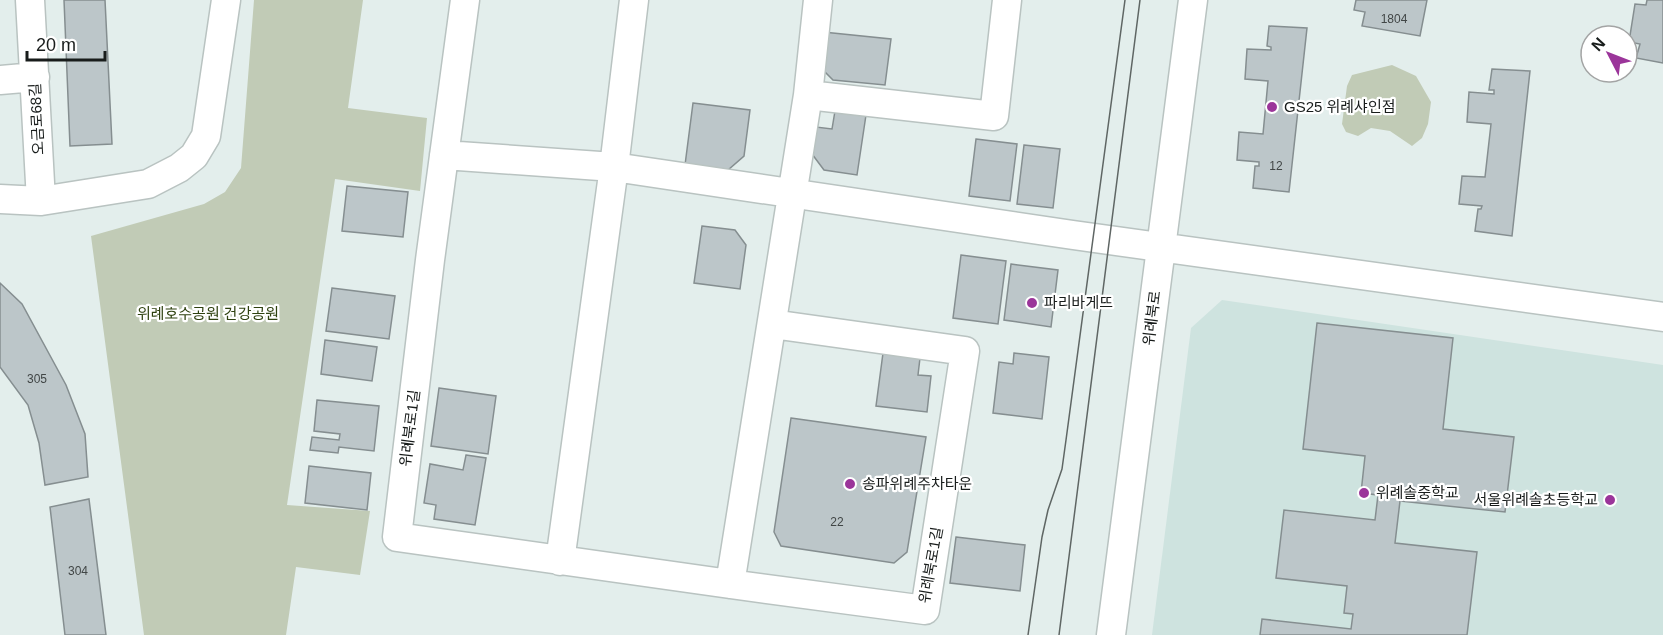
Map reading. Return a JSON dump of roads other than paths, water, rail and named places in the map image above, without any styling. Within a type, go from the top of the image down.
[{"type":"street","name":"오금로68길","points":[[30,0],[40,201]]},
{"type":"street","points":[[0,199],[40,201],[148,184],[179,168],[194,156],[206,136],[226,0]]},
{"type":"street","name":"위례북로1길","points":[[465,0],[430,260],[397,537],[925,610],[965,351],[772,324]]},
{"type":"street","points":[[560,561],[614,167],[634,0]]},
{"type":"street","points":[[730,584],[808,95],[818,0]]},
{"type":"street","points":[[808,95],[994,116],[1007,0]]},
{"type":"street","name":"위례북로","points":[[1111,635],[1193,0]]},
{"type":"street","points":[[0,80],[35,77]]},
{"type":"street","points":[[444,155],[614,167],[1663,317]]},
{"type":"tram line","points":[[1028,635],[1042,537],[1048,510],[1062,469],[1125,0]]},
{"type":"tram line","points":[[1059,635],[1140,0]]},
{"type":"place","name":"GS25 위례샤인점","points":[[1272,107]]},
{"type":"place","name":"파리바게뜨","points":[[1032,303]]},
{"type":"place","name":"송파위례주차타운","points":[[850,484]]},
{"type":"place","name":"위례솔중학교","points":[[1364,493]]},
{"type":"place","name":"서울위례솔초등학교","points":[[1610,500]]},
{"type":"park label","name":"위례호수공원 건강공원","points":[[208,314]]}]
